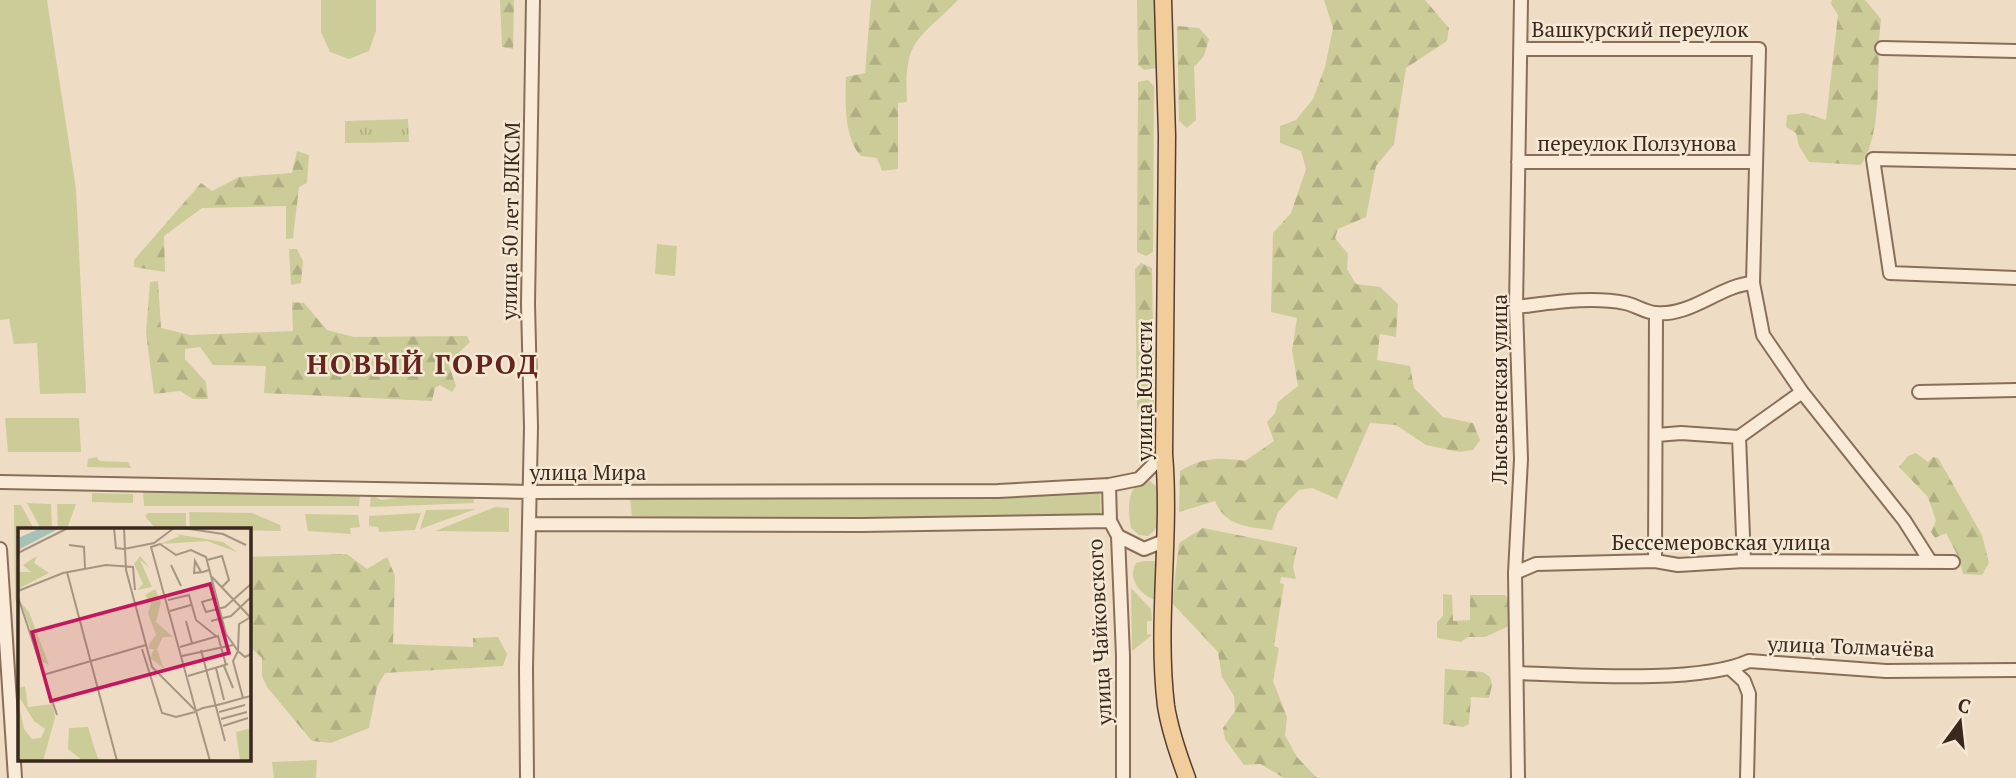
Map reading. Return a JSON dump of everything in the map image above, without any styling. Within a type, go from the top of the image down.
[{"type":"main road","name":"улица Юности","points":[[1163,0],[1167,136],[1164,454],[1168,506],[1164,541],[1166,705],[1172,738],[1187,778]]},
{"type":"street","name":"улица 50 лет ВЛКСМ","points":[[527,778],[526,668],[530,524],[528,304],[533,0]]},
{"type":"street","name":"Лысьвенская улица","points":[[1518,778],[1515,573],[1521,459],[1516,307],[1521,0]]},
{"type":"street","name":"Вашкурский переулок","points":[[1521,49],[1759,48],[1755,162]]},
{"type":"street","points":[[1882,48],[2016,51]]},
{"type":"street","points":[[2016,162],[1873,159],[1890,273],[2016,278]]},
{"type":"street","name":"переулок Ползунова","points":[[1518,162],[1755,162]]},
{"type":"street","points":[[1755,162],[1753,283],[1763,335],[1802,392],[1904,520],[1930,561]]},
{"type":"street","points":[[1516,307],[1576,300],[1624,303],[1657,313],[1705,303],[1739,284],[1753,283]]},
{"type":"street","points":[[1655,561],[1657,313]]},
{"type":"street","points":[[1919,392],[2016,390]]},
{"type":"street","points":[[1657,435],[1681,433],[1739,438],[1802,392]]},
{"type":"street","points":[[1739,438],[1744,561]]},
{"type":"street","name":"улица Мира","points":[[0,482],[530,492],[954,492],[1109,485],[1139,480],[1164,454]]},
{"type":"street","name":"улица Чайковского","points":[[1109,485],[1110,521],[1118,536],[1124,656],[1123,778]]},
{"type":"street","points":[[530,524],[825,525],[1110,521]]},
{"type":"street","points":[[1118,536],[1144,549],[1164,541]]},
{"type":"street","points":[[0,549],[15,778]]},
{"type":"street","name":"Бессемеровская улица","points":[[1515,573],[1536,564],[1655,561],[1678,565],[1744,561],[1953,562]]},
{"type":"street","name":"улица Толмачёва","points":[[1518,673],[1686,674],[1732,670],[1749,661],[1886,671],[2016,670]]},
{"type":"street","points":[[1732,670],[1744,681],[1749,694],[1747,778]]},
{"type":"green space","points":[[0,0],[47,0],[76,189],[86,393],[40,394],[37,343],[14,344],[9,319],[0,320]]},
{"type":"green space","points":[[321,0],[376,0],[376,31],[369,51],[349,59],[330,52],[321,32]]},
{"type":"green space","points":[[500,0],[514,0],[513,49],[502,47]]},
{"type":"green space","points":[[871,0],[958,0],[923,34],[911,53],[907,102],[898,103],[898,169],[882,171],[877,158],[861,156],[855,148],[846,108],[846,77],[865,73]]},
{"type":"green space","points":[[1137,0],[1156,0],[1156,68],[1144,70],[1138,65]]},
{"type":"green space","points":[[1324,0],[1425,0],[1449,28],[1447,41],[1406,68],[1394,144],[1376,166],[1366,217],[1338,229],[1335,238],[1348,254],[1347,269],[1356,284],[1380,287],[1398,304],[1396,337],[1380,334],[1377,360],[1410,366],[1414,388],[1443,417],[1473,423],[1480,440],[1473,450],[1459,452],[1426,445],[1396,425],[1370,423],[1337,499],[1312,488],[1299,490],[1278,512],[1272,530],[1238,524],[1225,516],[1215,501],[1179,512],[1180,471],[1211,459],[1245,461],[1274,441],[1267,422],[1275,413],[1278,402],[1298,386],[1292,350],[1297,318],[1271,312],[1273,233],[1291,213],[1306,169],[1301,151],[1280,143],[1280,126],[1296,120],[1313,99],[1325,67],[1333,28]]},
{"type":"green space","points":[[1832,0],[1865,0],[1881,19],[1876,114],[1869,150],[1861,165],[1809,162],[1799,146],[1796,133],[1786,127],[1787,115],[1804,113],[1826,120],[1838,15],[1831,4]]},
{"type":"green space","points":[[1177,26],[1199,28],[1209,39],[1204,56],[1194,67],[1196,120],[1187,128],[1179,121]]},
{"type":"green space","points":[[1148,80],[1154,86],[1153,252],[1146,256],[1137,252],[1138,82]]},
{"type":"green space","points":[[408,119],[409,142],[345,143],[345,121]]},
{"type":"green space","points":[[297,151],[309,155],[307,183],[299,187],[293,238],[286,239],[286,206],[202,208],[164,236],[165,272],[134,267],[134,260],[201,183],[212,191],[239,177],[292,173]]},
{"type":"green space","points":[[657,244],[677,246],[675,276],[655,274]]},
{"type":"green space","points":[[289,249],[297,249],[303,261],[301,283],[291,285]]},
{"type":"green space","points":[[1141,263],[1152,268],[1154,405],[1150,418],[1142,419],[1137,408],[1135,269]]},
{"type":"green space","points":[[158,281],[161,328],[190,335],[293,331],[292,302],[304,303],[327,330],[354,337],[467,336],[470,342],[448,363],[456,386],[452,392],[440,385],[435,388],[432,401],[264,393],[266,366],[213,365],[200,347],[185,349],[185,359],[206,382],[208,399],[193,399],[180,391],[154,394],[146,333],[150,282]]},
{"type":"green space","points":[[5,418],[79,418],[81,452],[8,452]]},
{"type":"green space","points":[[1916,453],[1928,462],[1933,457],[1938,458],[1982,535],[1989,563],[1982,575],[1963,574],[1959,558],[1946,533],[1935,538],[1931,532],[1936,521],[1928,497],[1899,467],[1908,456]]},
{"type":"green space","points":[[97,457],[99,461],[128,462],[131,468],[87,467],[88,459]]},
{"type":"green space","points":[[1149,480],[1162,492],[1162,505],[1157,527],[1148,536],[1139,535],[1131,528],[1129,506],[1136,486]]},
{"type":"green space","points":[[143,491],[360,496],[359,506],[144,506]]},
{"type":"green space","points":[[92,493],[133,494],[133,503],[92,502]]},
{"type":"green space","points":[[1100,493],[1101,517],[750,520],[632,516],[630,499],[725,494]]},
{"type":"green space","points":[[371,494],[381,500],[415,496],[473,496],[474,503],[370,507]]},
{"type":"green space","points":[[27,503],[51,504],[52,528],[40,528]]},
{"type":"green space","points":[[57,504],[76,504],[67,528],[58,528]]},
{"type":"green space","points":[[14,505],[21,505],[33,528],[18,528],[18,606],[15,599]]},
{"type":"green space","points":[[495,507],[509,508],[509,532],[435,531]]},
{"type":"green space","points":[[476,509],[420,529],[426,510]]},
{"type":"green space","points":[[189,512],[252,513],[280,525],[281,531],[250,530],[250,528],[190,528]]},
{"type":"green space","points":[[148,513],[186,513],[186,528],[155,528],[145,516]]},
{"type":"green space","points":[[421,513],[415,530],[379,532],[378,527],[369,526],[369,516]]},
{"type":"green space","points":[[305,514],[358,515],[360,527],[350,528],[351,534],[308,531]]},
{"type":"green space","points":[[1203,528],[1297,547],[1293,567],[1296,579],[1281,577],[1280,583],[1284,584],[1274,646],[1279,648],[1273,681],[1287,717],[1285,735],[1297,757],[1317,778],[1284,778],[1260,764],[1244,765],[1225,739],[1223,728],[1235,711],[1234,696],[1222,677],[1218,652],[1172,603],[1179,543]]},
{"type":"green space","points":[[347,554],[367,569],[387,557],[395,576],[393,644],[473,647],[473,638],[498,637],[507,654],[503,666],[385,673],[377,687],[369,728],[331,743],[312,741],[267,687],[262,676],[262,658],[250,647],[250,557]]},
{"type":"green space","points":[[1154,561],[1160,565],[1155,600],[1144,594],[1134,580],[1136,563]]},
{"type":"green space","points":[[1131,588],[1151,609],[1152,621],[1147,621],[1147,634],[1152,635],[1132,651]]},
{"type":"green space","points":[[1443,594],[1452,595],[1453,621],[1470,620],[1470,595],[1505,595],[1511,601],[1511,621],[1507,627],[1485,637],[1468,637],[1461,642],[1437,638],[1437,622],[1443,616]]},
{"type":"green space","points":[[1445,669],[1483,672],[1490,677],[1492,685],[1489,698],[1471,697],[1469,724],[1463,727],[1443,724]]},
{"type":"green space","points":[[317,760],[316,778],[274,778],[272,762]]},
{"type":"district","name":"НОВЫЙ ГОРОД","points":[[423,363]]}]
